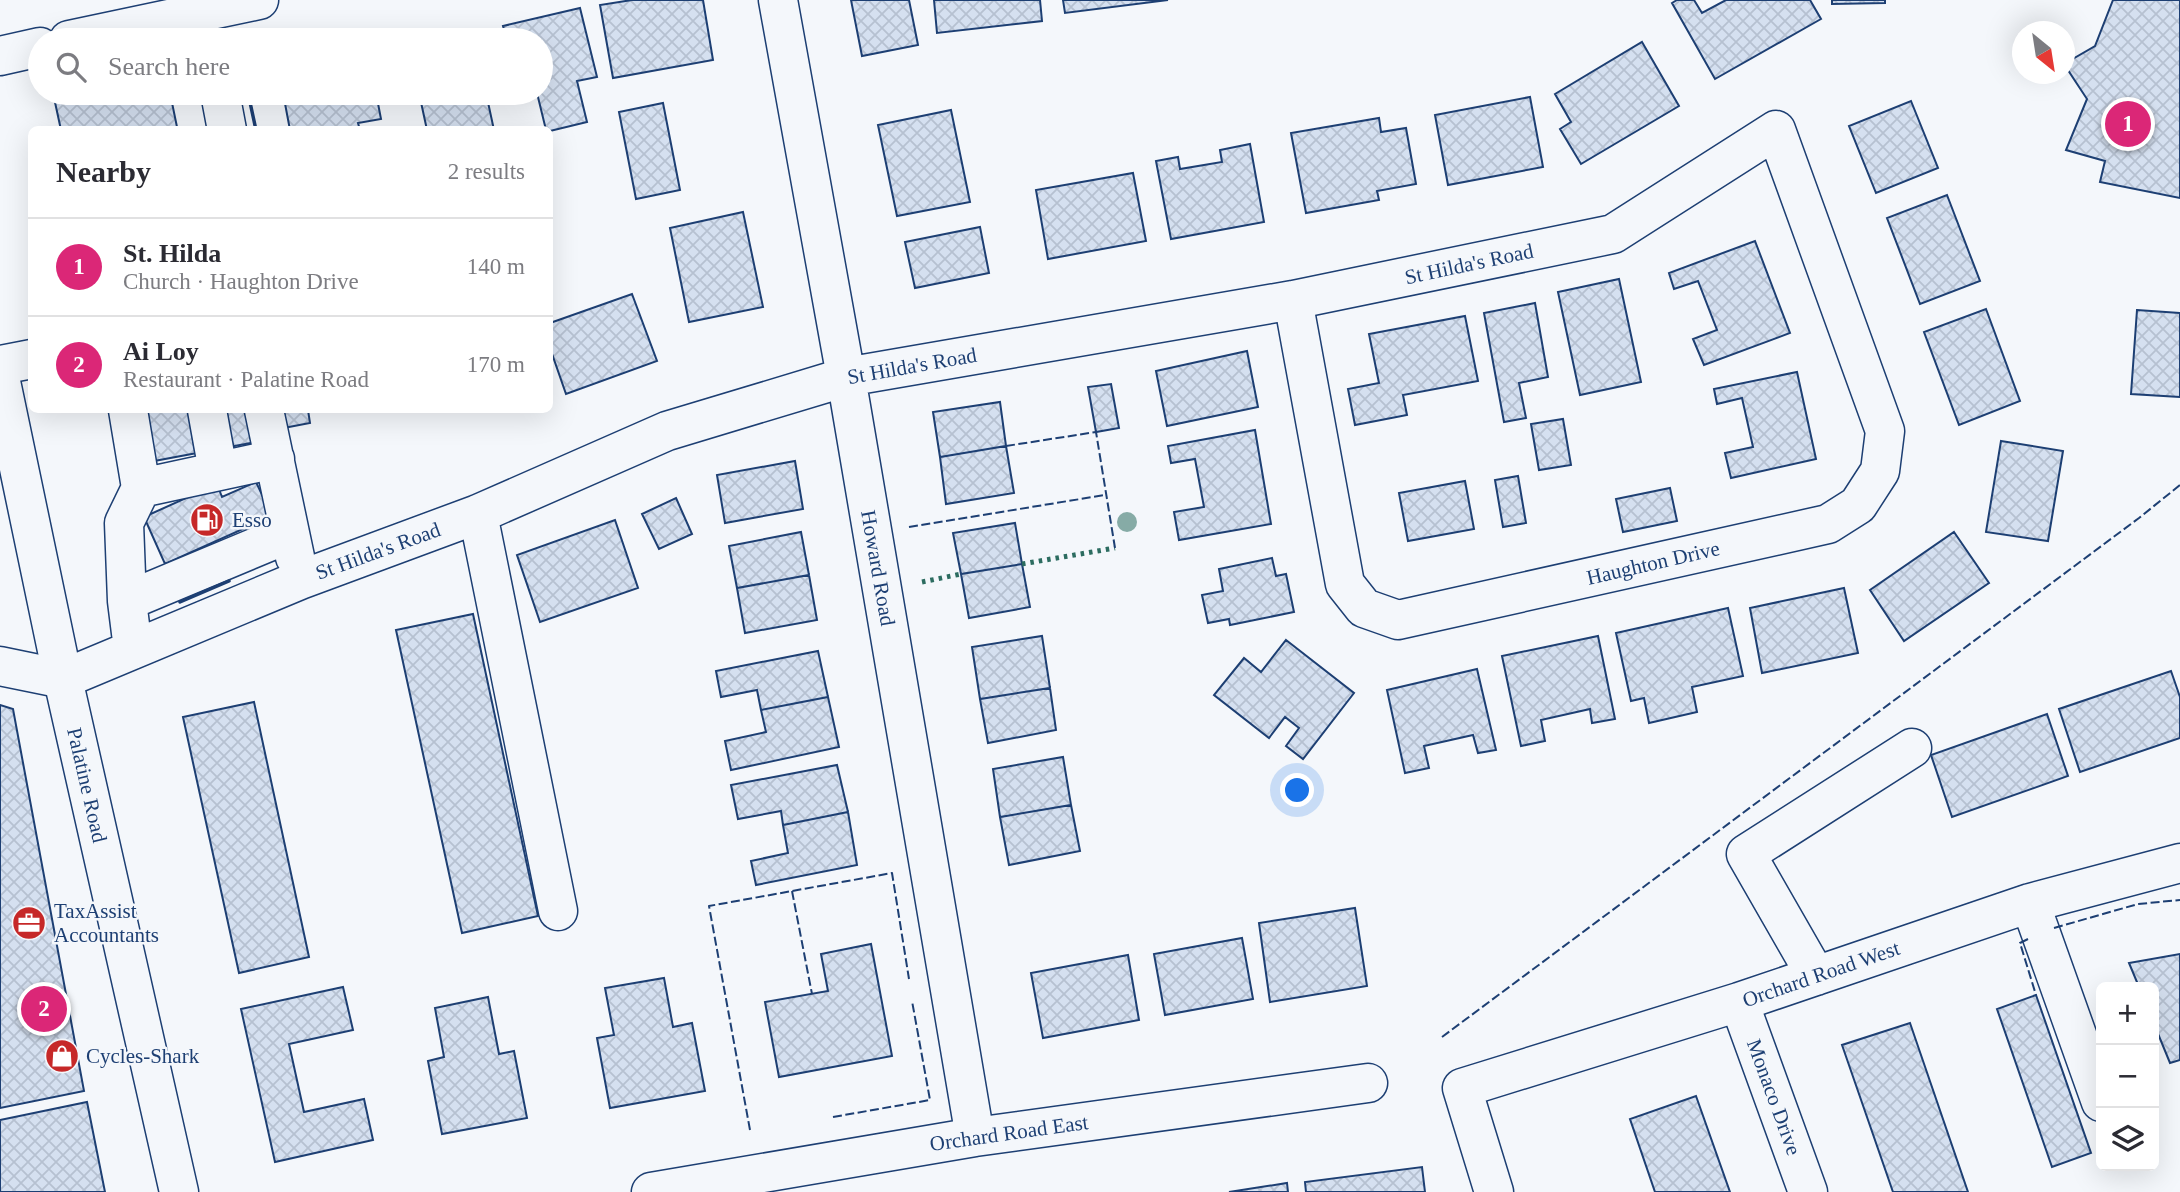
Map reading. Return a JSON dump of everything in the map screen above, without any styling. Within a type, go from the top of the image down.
[{"type":"street","points":[[142,28],[208,17],[259,0]]},
{"type":"street","name":"Howard Road","points":[[778,0],[846,377],[975,1137]]},
{"type":"street","points":[[0,56],[28,50]]},
{"type":"street","points":[[222,105],[226,126]]},
{"type":"street","name":"St Hilda's Road","points":[[63,679],[300,580],[478,513],[667,432],[846,377],[1293,300],[1612,234],[1776,130]]},
{"type":"street","name":"Haughton Drive","points":[[1293,300],[1345,584],[1364,608],[1398,620],[1828,524],[1858,505],[1880,471],[1885,431],[1776,130]]},
{"type":"street","points":[[0,365],[28,360]]},
{"type":"street","name":"Palatine Road","points":[[0,377],[63,679],[178,1192]]},
{"type":"street","points":[[128,413],[141,488],[124,523],[127,601],[133,649]]},
{"type":"street","points":[[208,413],[218,471]]},
{"type":"street","points":[[265,413],[300,580]]},
{"type":"street","points":[[127,601],[288,521],[304,472],[292,413]]},
{"type":"street","points":[[141,488],[275,459]]},
{"type":"street","points":[[478,513],[558,911]]},
{"type":"street","points":[[0,666],[63,679]]},
{"type":"street","points":[[1816,976],[1746,854],[1912,748]]},
{"type":"street","name":"Orchard Road West","points":[[1494,1192],[1462,1088],[1739,1002],[2029,903],[2180,863]]},
{"type":"street","points":[[2029,903],[2096,1088]]},
{"type":"street","name":"Monaco Drive","points":[[1739,1002],[1808,1192]]},
{"type":"street","name":"Orchard Road East","points":[[651,1192],[975,1137],[1368,1083]]},
{"type":"building","points":[[632,0],[703,0],[713,60],[613,78],[600,5]]},
{"type":"building","points":[[851,0],[909,0],[918,45],[862,56]]},
{"type":"building","points":[[934,0],[1040,0],[1042,21],[937,33]]},
{"type":"building","points":[[1063,0],[1168,0],[1065,13]]},
{"type":"building","points":[[1677,0],[1694,0],[1702,13],[1726,0],[1810,0],[1821,19],[1715,79],[1672,3]]},
{"type":"building","points":[[1832,0],[1885,0],[1885,3],[1832,4]]},
{"type":"building","points":[[2113,0],[2180,0],[2180,198],[2100,182],[2105,161],[2066,150],[2087,99],[2075,81],[2075,58],[2095,46]]},
{"type":"building","points":[[580,8],[597,77],[577,81],[587,122],[553,130],[553,126],[545,126],[540,105],[553,105],[553,28],[503,26]]},
{"type":"building","points":[[1642,42],[1679,106],[1581,164],[1560,129],[1571,122],[1555,94]]},
{"type":"building","points":[[1530,97],[1543,167],[1448,185],[1435,115]]},
{"type":"building","points":[[1911,101],[1938,168],[1876,193],[1849,126]]},
{"type":"building","points":[[663,103],[680,190],[636,199],[619,112]]},
{"type":"building","points":[[56,105],[172,105],[177,126],[60,126]]},
{"type":"building","points":[[285,105],[378,105],[381,119],[358,123],[359,126],[289,126]]},
{"type":"building","points":[[422,105],[489,105],[493,126],[426,126]]},
{"type":"building","points":[[951,110],[970,202],[897,216],[878,125]]},
{"type":"building","points":[[1379,118],[1381,132],[1406,128],[1416,184],[1377,191],[1379,200],[1306,213],[1291,133]]},
{"type":"building","points":[[1250,144],[1264,222],[1171,239],[1156,161],[1178,157],[1180,169],[1222,162],[1220,150]]},
{"type":"building","points":[[1133,173],[1146,241],[1048,259],[1036,190]]},
{"type":"building","points":[[1947,195],[1980,281],[1920,304],[1887,218]]},
{"type":"building","points":[[743,212],[763,307],[689,322],[670,228]]},
{"type":"building","points":[[980,227],[989,273],[915,288],[905,242]]},
{"type":"building","points":[[1755,241],[1790,333],[1704,365],[1693,339],[1717,330],[1698,281],[1674,289],[1669,273]]},
{"type":"building","points":[[1619,279],[1641,382],[1580,395],[1558,292]]},
{"type":"building","points":[[632,294],[657,361],[566,394],[553,357],[553,322]]},
{"type":"building","points":[[1535,303],[1548,377],[1519,383],[1526,418],[1504,422],[1484,313]]},
{"type":"building","points":[[1986,309],[2020,401],[1959,425],[1924,332]]},
{"type":"building","points":[[2137,310],[2180,313],[2180,397],[2131,394]]},
{"type":"building","points":[[1465,316],[1478,381],[1403,395],[1407,415],[1355,425],[1348,389],[1379,383],[1369,334]]},
{"type":"building","points":[[1247,351],[1258,407],[1167,426],[1156,371]]},
{"type":"building","points":[[1797,372],[1816,459],[1731,478],[1725,453],[1753,447],[1742,398],[1717,404],[1714,389]]},
{"type":"building","points":[[1111,384],[1119,428],[1096,432],[1088,387]]},
{"type":"building","points":[[1000,402],[1006,446],[940,457],[933,412]]},
{"type":"building","points":[[112,413],[251,413],[256,442],[122,467]]},
{"type":"building","points":[[270,413],[308,413],[310,423],[273,430]]},
{"type":"building","points":[[1563,419],[1571,465],[1539,470],[1531,424]]},
{"type":"building","points":[[1255,430],[1271,524],[1179,540],[1174,512],[1204,507],[1195,459],[1171,463],[1168,446]]},
{"type":"building","points":[[2001,441],[2063,451],[2048,541],[1986,532]]},
{"type":"building","points":[[1006,446],[1014,493],[946,504],[940,457]]},
{"type":"building","points":[[795,461],[803,509],[725,523],[717,475]]},
{"type":"building","points":[[1518,476],[1526,523],[1503,527],[1495,480]]},
{"type":"building","points":[[1465,481],[1474,529],[1408,541],[1399,493]]},
{"type":"building","points":[[256,482],[272,516],[165,564],[144,517],[217,484],[222,497]]},
{"type":"building","points":[[1670,488],[1677,521],[1623,532],[1616,499]]},
{"type":"building","points":[[676,498],[692,534],[659,549],[642,514]]},
{"type":"building","points":[[615,520],[638,588],[540,622],[517,555]]},
{"type":"building","points":[[1015,523],[1022,564],[961,574],[953,533]]},
{"type":"building","points":[[801,532],[809,575],[737,588],[729,546]]},
{"type":"building","points":[[1954,532],[1989,583],[1904,641],[1870,590]]},
{"type":"building","points":[[1272,558],[1276,576],[1286,574],[1294,612],[1230,625],[1229,619],[1208,623],[1202,595],[1223,591],[1219,569]]},
{"type":"building","points":[[1022,564],[1030,607],[969,618],[961,574]]},
{"type":"building","points":[[809,575],[817,620],[745,633],[737,588]]},
{"type":"building","points":[[1844,588],[1858,653],[1762,673],[1750,608]]},
{"type":"building","points":[[1728,608],[1743,676],[1692,687],[1697,712],[1649,723],[1644,698],[1631,701],[1616,633]]},
{"type":"building","points":[[473,614],[538,916],[462,933],[396,630]]},
{"type":"building","points":[[1042,636],[1050,688],[980,699],[972,647]]},
{"type":"building","points":[[1598,636],[1615,719],[1592,723],[1590,709],[1541,720],[1545,741],[1521,746],[1502,656]]},
{"type":"building","points":[[1286,640],[1354,693],[1303,759],[1286,746],[1299,728],[1285,717],[1269,738],[1214,695],[1244,658],[1261,672]]},
{"type":"building","points":[[818,651],[828,697],[761,710],[757,690],[721,697],[716,671]]},
{"type":"building","points":[[1477,669],[1496,750],[1478,753],[1473,735],[1424,746],[1429,768],[1405,773],[1387,690]]},
{"type":"building","points":[[2171,671],[2180,697],[2180,738],[2080,772],[2059,709]]},
{"type":"building","points":[[1050,688],[1056,730],[988,743],[980,699]]},
{"type":"building","points":[[828,697],[839,747],[731,770],[725,741],[766,732],[761,710]]},
{"type":"building","points":[[254,702],[309,957],[239,973],[183,717]]},
{"type":"building","points":[[0,705],[13,709],[84,1091],[0,1108]]},
{"type":"building","points":[[2047,714],[2068,776],[1952,817],[1931,755]]},
{"type":"building","points":[[1063,757],[1071,805],[1000,817],[993,769]]},
{"type":"building","points":[[837,765],[848,812],[783,825],[781,811],[738,819],[731,785]]},
{"type":"building","points":[[1071,805],[1080,851],[1009,865],[1000,817]]},
{"type":"building","points":[[848,812],[857,865],[756,885],[751,861],[788,853],[783,825]]},
{"type":"building","points":[[1355,908],[1367,986],[1270,1002],[1259,923]]},
{"type":"building","points":[[1242,938],[1253,999],[1165,1015],[1154,954]]},
{"type":"building","points":[[871,944],[892,1056],[779,1077],[765,1002],[828,991],[821,954]]},
{"type":"building","points":[[2180,954],[2180,1060],[2170,1063],[2159,1036],[2159,982],[2137,982],[2129,963]]},
{"type":"building","points":[[1128,955],[1139,1020],[1043,1038],[1031,973]]},
{"type":"building","points":[[664,978],[673,1027],[692,1023],[705,1091],[610,1108],[597,1038],[614,1035],[605,988]]},
{"type":"building","points":[[343,987],[353,1030],[289,1044],[304,1112],[364,1099],[373,1140],[275,1162],[241,1009]]},
{"type":"building","points":[[2036,995],[2091,1153],[2052,1167],[1997,1009]]},
{"type":"building","points":[[488,997],[499,1054],[514,1051],[527,1118],[442,1134],[428,1061],[444,1057],[435,1008]]},
{"type":"building","points":[[1910,1023],[1968,1192],[1893,1192],[1842,1045]]},
{"type":"building","points":[[1696,1096],[1730,1192],[1655,1192],[1630,1119]]},
{"type":"building","points":[[87,1102],[105,1192],[0,1192],[0,1120]]},
{"type":"building","points":[[1422,1167],[1425,1192],[1306,1192],[1305,1182]]},
{"type":"building","points":[[1287,1183],[1288,1192],[1229,1192]]},
{"type":"hedge","points":[[1022,564],[1115,548]]},
{"type":"hedge","points":[[922,582],[961,574]]},
{"type":"fence","points":[[1006,446],[1096,432],[1115,548]]},
{"type":"fence","points":[[1442,1037],[2180,485]]},
{"type":"fence","points":[[909,527],[1105,495]]},
{"type":"fence","points":[[750,1130],[709,906],[892,873],[909,979]]},
{"type":"fence","points":[[792,891],[812,994]]},
{"type":"fence","points":[[2054,928],[2138,904],[2180,900]]},
{"type":"fence","points":[[2028,939],[2020,943],[2036,995]]},
{"type":"fence","points":[[833,1117],[930,1100],[912,1001]]},
{"type":"wall","points":[[251,105],[255,126]]},
{"type":"wall","points":[[180,602],[229,581]]},
{"type":"place","name":"St. Hilda","points":[[2128,124]]},
{"type":"place","name":"Esso","points":[[207,520]]},
{"type":"place","name":"TaxAssist Accountants","points":[[29,923]]},
{"type":"place","name":"Ai Loy","points":[[44,1009]]},
{"type":"place","name":"Cycles-Shark","points":[[62,1056]]}]
